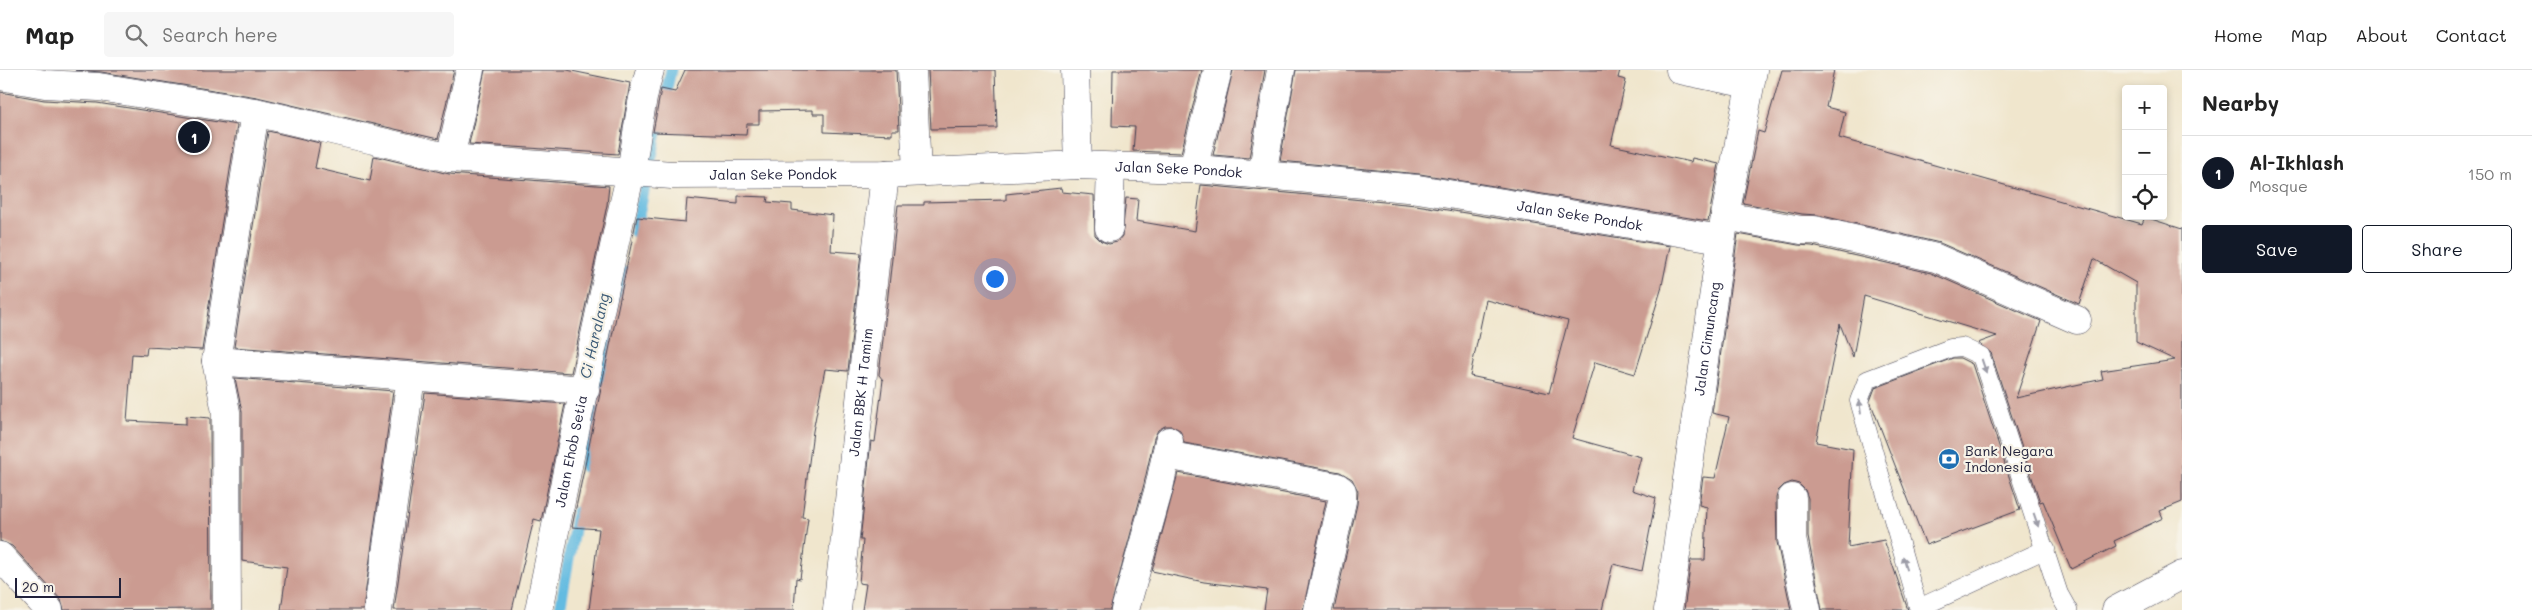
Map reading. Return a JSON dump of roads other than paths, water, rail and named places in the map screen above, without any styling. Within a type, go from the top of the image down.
[{"type":"street","points":[[450,158],[470,70]]},
{"type":"street","name":"Jalan Ehob Setia","points":[[539,610],[605,284],[636,174],[642,98],[650,70]]},
{"type":"street","points":[[912,70],[917,172]]},
{"type":"street","points":[[1075,70],[1078,165]]},
{"type":"street","points":[[1193,169],[1218,70]]},
{"type":"street","points":[[1262,174],[1281,70]]},
{"type":"street","points":[[1680,70],[1751,77]]},
{"type":"street","name":"Jalan Seke Pondok","points":[[0,76],[45,84],[99,86],[255,112],[450,158],[636,174],[885,174],[1078,165],[1193,169],[1418,189],[1723,228],[1814,230],[1936,258],[2077,320]]},
{"type":"street","name":"Jalan Cimuncang","points":[[1668,610],[1723,228],[1751,77]]},
{"type":"street","points":[[226,610],[226,412],[216,361],[255,112]]},
{"type":"street","points":[[1109,228],[1111,167]]},
{"type":"street","name":"Jalan BBK H Tamim","points":[[836,610],[885,174]]},
{"type":"street","points":[[216,361],[584,390]]},
{"type":"street","points":[[378,610],[411,377]]},
{"type":"street","points":[[1125,610],[1168,448],[1337,487],[1342,491],[1342,501],[1318,610]]},
{"type":"street","points":[[1792,498],[1792,539],[1807,610]]},
{"type":"street","points":[[0,556],[49,610]]},
{"type":"street","points":[[2116,610],[2181,580]]},
{"type":"lane","points":[[2046,549],[1919,609],[1860,411],[1861,390],[1867,380],[1951,348],[1962,347],[1980,356],[2046,549],[2059,594],[2068,610]]},
{"type":"waterway","name":"Ci Haralang","points":[[635,232],[671,70]]},
{"type":"waterway","name":"Ci Haralang","points":[[585,467],[599,386],[626,272]]},
{"type":"waterway","name":"Ci Haralang","points":[[560,610],[577,512]]},
{"type":"place","name":"Al-Ikhlash","points":[[194,137]]},
{"type":"place","name":"Bank Negara Indonesia","points":[[1949,459]]}]
